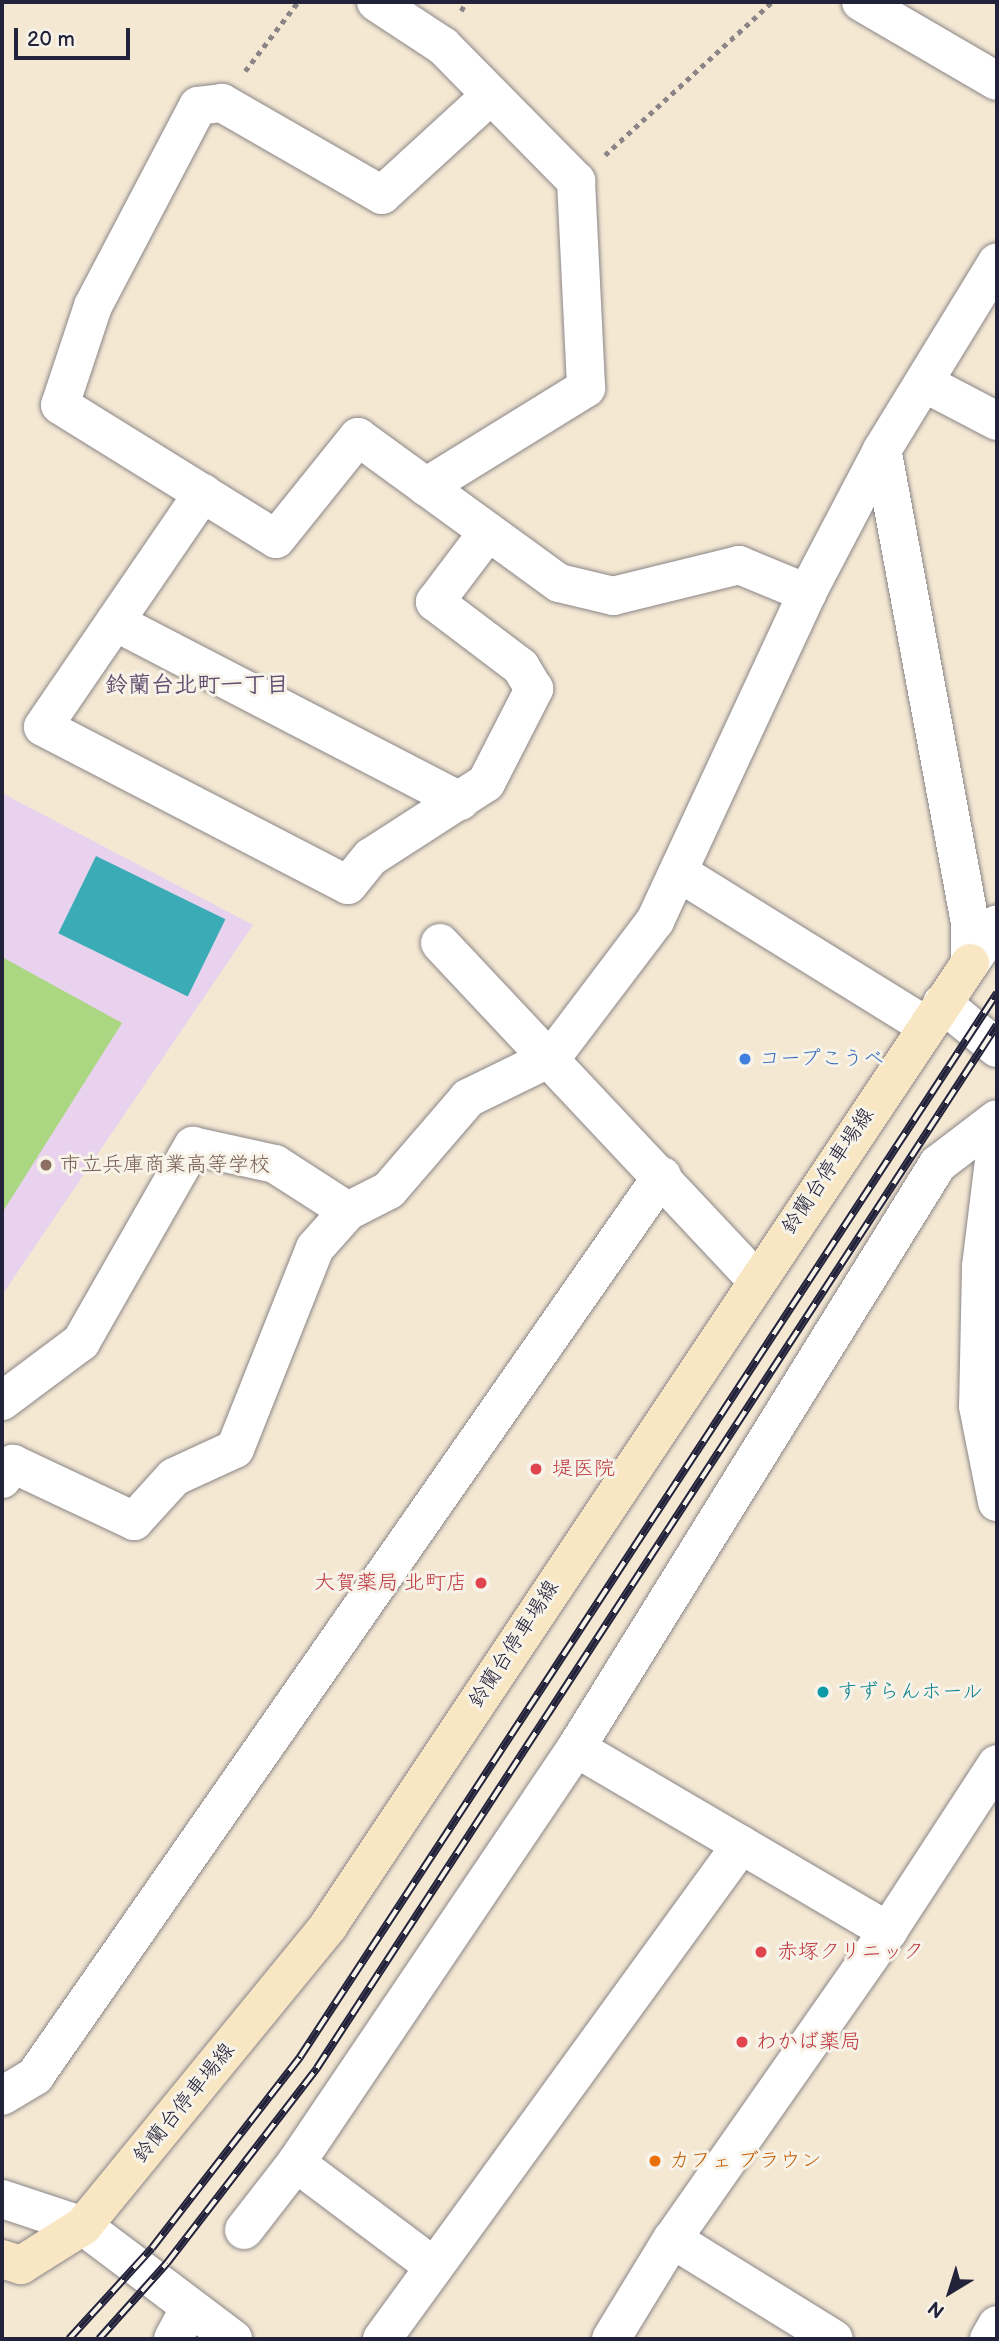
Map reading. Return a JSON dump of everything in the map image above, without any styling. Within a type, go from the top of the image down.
[{"type":"main road","name":"鈴蘭台停車場線","points":[[2,2259],[21,2265],[83,2226],[329,1926],[755,1278],[970,963]]},
{"type":"street","points":[[376,2],[443,46],[576,181],[586,388],[426,487]]},
{"type":"street","points":[[860,2],[997,81]]},
{"type":"street","points":[[491,95],[382,195],[222,103],[198,106],[93,306],[60,405],[276,539],[358,437],[559,583],[613,596],[738,565],[807,593]]},
{"type":"street","points":[[2,1479],[13,1464],[134,1521],[174,1477],[235,1449],[315,1248],[348,1212],[389,1190],[468,1098],[552,1057],[655,921],[807,593],[882,450],[928,385],[997,262]]},
{"type":"street","points":[[928,385],[997,421]]},
{"type":"street","points":[[882,450],[970,923],[970,963]]},
{"type":"street","points":[[203,493],[43,727],[348,885],[372,857],[486,783],[534,689],[521,667],[435,602],[488,532]]},
{"type":"street","points":[[115,622],[460,800]]},
{"type":"street","points":[[678,872],[997,1048]]},
{"type":"street","points":[[970,963],[997,924]]},
{"type":"street","points":[[440,943],[552,1057],[755,1278]]},
{"type":"street","points":[[244,2230],[296,2163],[576,1748],[938,1164],[997,1119]]},
{"type":"street","points":[[997,1136],[981,1266],[978,1406],[997,1502]]},
{"type":"street","points":[[2,1401],[81,1342],[193,1146],[275,1164],[348,1212]]},
{"type":"street","points":[[2,2096],[35,2076],[662,1176]]},
{"type":"street","points":[[576,1748],[888,1931]]},
{"type":"street","points":[[611,2339],[672,2239],[888,1931],[997,1764]]},
{"type":"street","points":[[382,2339],[432,2265],[741,1844]]},
{"type":"street","points":[[296,2163],[432,2265]]},
{"type":"street","points":[[2,2199],[83,2226],[181,2324],[233,2339]]},
{"type":"street","points":[[672,2239],[834,2339]]},
{"type":"street","points":[[989,2339],[997,2325]]},
{"type":"path","points":[[222,103],[298,2]]},
{"type":"path","points":[[576,181],[772,2]]},
{"type":"shaded area","name":"市立兵庫商業高等学校","points":[[2,793],[253,925],[2,1295]]},
{"type":"green space","points":[[2,957],[122,1023],[2,1213]]},
{"type":"water","points":[[96,856],[225,919],[188,996],[58,933]]},
{"type":"railway","points":[[69,2339],[152,2248],[300,2057],[997,993]]},
{"type":"railway","points":[[99,2339],[167,2263],[317,2068],[997,1025]]},
{"type":"place","name":"コープこうべ","points":[[745,1059]]},
{"type":"place","name":"市立兵庫商業高等学校","points":[[46,1165]]},
{"type":"place","name":"堤医院","points":[[536,1469]]},
{"type":"place","name":"大賀薬局 北町店","points":[[481,1583]]},
{"type":"place","name":"すずらんホール","points":[[823,1692]]},
{"type":"place","name":"赤塚クリニック","points":[[761,1952]]},
{"type":"place","name":"わかば薬局","points":[[742,2042]]},
{"type":"place","name":"カフェ ブラウン","points":[[655,2161]]},
{"type":"district","name":"鈴蘭台北町一丁目","points":[[197,685]]}]
